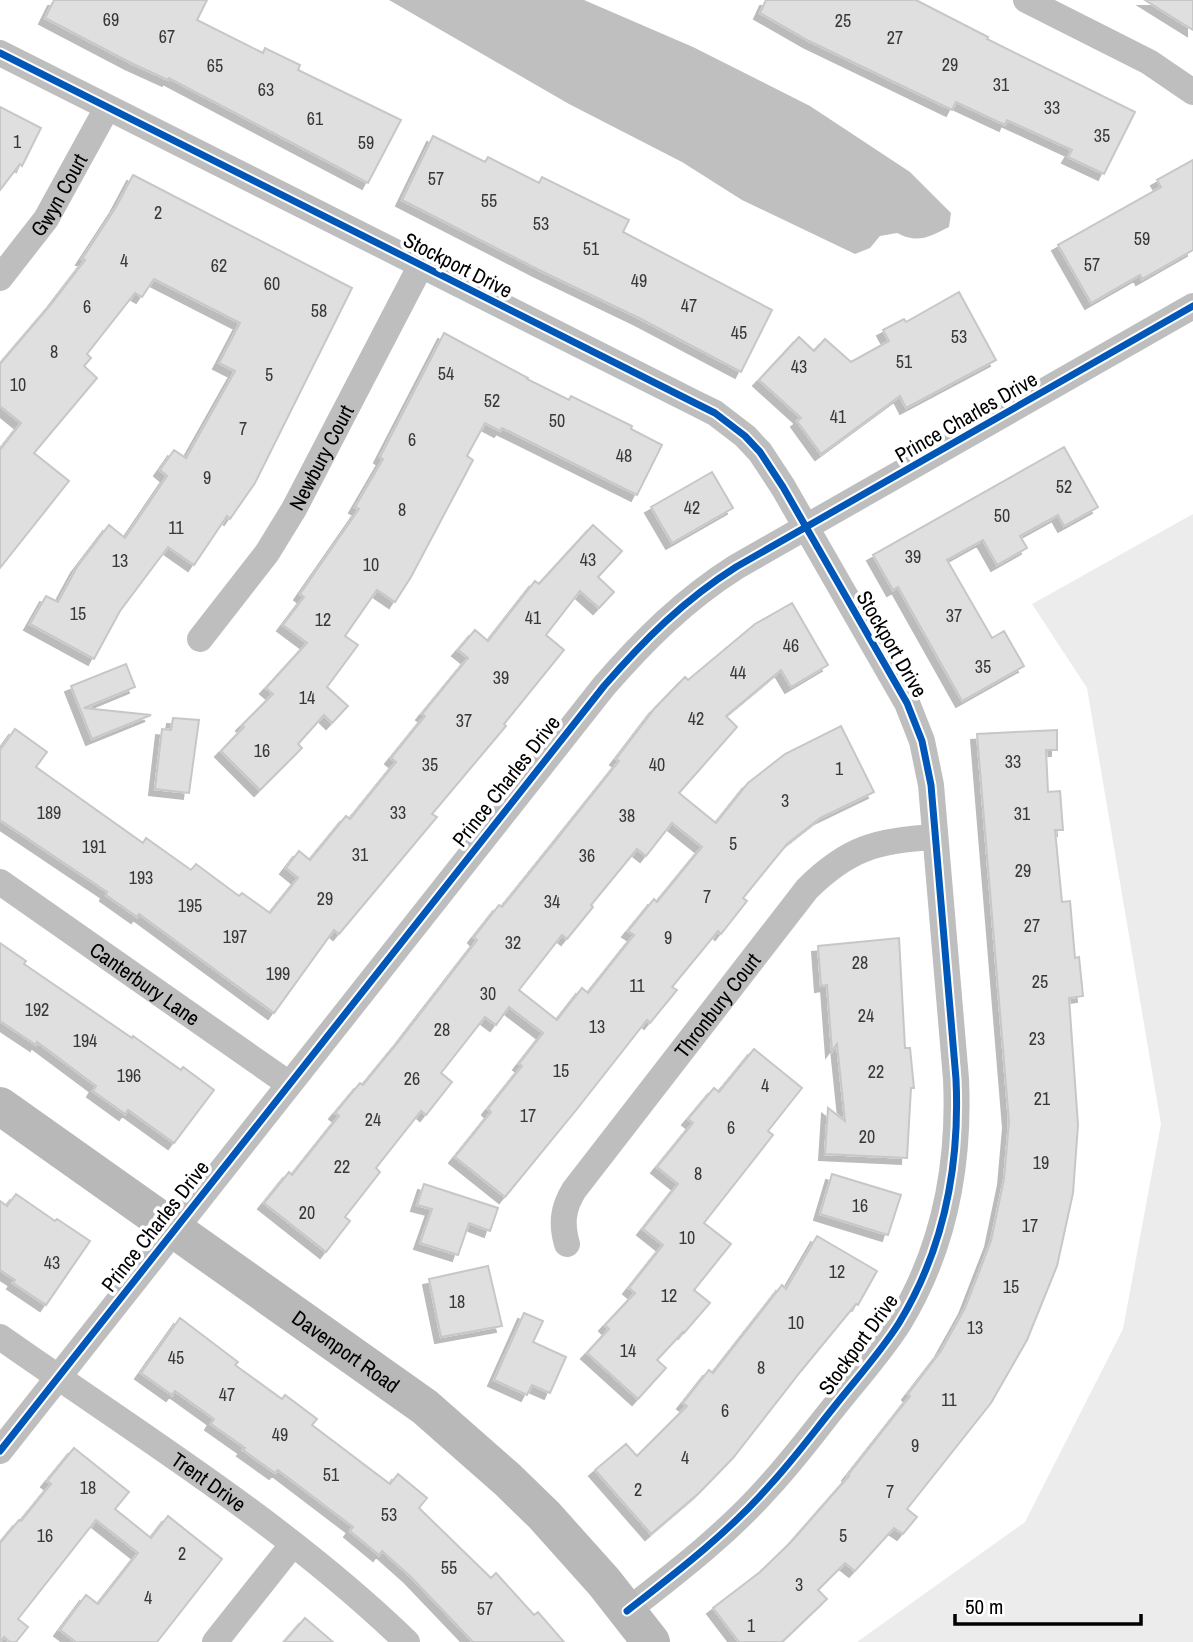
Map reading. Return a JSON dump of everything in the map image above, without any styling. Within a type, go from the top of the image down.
[{"type":"street","points":[[1026,0],[1149,62],[1193,92]]},
{"type":"street","name":"Stockport Drive","points":[[0,53],[715,413],[745,436],[760,452],[783,487],[897,685],[915,722],[927,762],[957,1107],[948,1201],[932,1256],[898,1324],[769,1487],[716,1539],[627,1611]]},
{"type":"street","name":"Gwyn Court","points":[[0,278],[52,209],[107,108]]},
{"type":"street","name":"Newbury Court","points":[[200,639],[267,553],[288,520],[421,265]]},
{"type":"street","name":"Prince Charles Drive","points":[[0,1451],[604,686],[668,618],[710,584],[1193,306]]},
{"type":"street","name":"Thronbury Court","points":[[567,1244],[562,1220],[566,1204],[574,1190],[807,889],[843,858],[862,848],[901,839],[935,837]]},
{"type":"street","name":"Canterbury Lane","points":[[0,882],[289,1084]]},
{"type":"street","name":"Davenport Road","points":[[0,1107],[175,1228],[450,1427],[544,1515],[651,1642]]},
{"type":"street","name":"Trent Drive","points":[[0,1337],[221,1490],[352,1591],[407,1642]]},
{"type":"street","points":[[215,1642],[293,1544]]},
{"type":"shaded area","points":[[389,0],[584,0],[693,47],[810,106],[910,172],[951,213],[949,227],[917,239],[897,233],[880,236],[870,248],[855,254],[742,200],[682,162],[569,104]]},
{"type":"shaded area","points":[[1193,514],[1193,1642],[857,1642],[1025,1522],[1123,1329],[1161,1124],[1087,688],[1032,604]]},
{"type":"building","points":[[54,0],[207,0],[197,20],[263,53],[265,48],[300,65],[298,70],[401,120],[368,183],[169,78],[168,80],[131,63],[45,18]]},
{"type":"building","points":[[766,0],[916,0],[988,37],[987,39],[1135,112],[1104,174],[1068,157],[1072,150],[1007,120],[1005,125],[956,102],[952,110],[809,41],[760,13]]},
{"type":"building","points":[[1145,0],[1193,0],[1193,30]]},
{"type":"building","points":[[0,107],[41,128],[22,166],[20,164],[0,190]]},
{"type":"building","points":[[433,136],[485,162],[488,157],[539,183],[542,177],[629,220],[623,232],[772,310],[741,372],[402,200]]},
{"type":"building","points":[[1193,160],[1193,250],[1142,279],[1140,275],[1091,303],[1058,245],[1161,187],[1157,180]]},
{"type":"building","points":[[133,175],[352,288],[255,483],[230,519],[227,516],[194,565],[168,547],[120,611],[94,659],[30,624],[46,596],[58,602],[77,567],[109,525],[125,538],[167,476],[160,470],[174,450],[186,458],[235,371],[219,363],[240,323],[154,279],[142,297],[135,293],[87,354],[91,358],[84,366],[97,378],[34,453],[69,481],[0,568],[0,450],[21,423],[0,406],[0,364],[85,260],[82,259]]},
{"type":"building","points":[[959,292],[996,360],[906,408],[900,396],[821,454],[797,421],[801,418],[759,380],[799,337],[814,351],[825,339],[851,362],[889,341],[883,330],[904,319],[906,322]]},
{"type":"building","points":[[444,333],[569,400],[571,396],[632,426],[631,429],[662,445],[637,495],[502,428],[500,431],[485,423],[467,456],[473,460],[395,602],[377,590],[345,636],[358,645],[327,687],[348,706],[332,723],[324,715],[298,744],[302,748],[260,790],[221,751],[273,694],[266,688],[307,643],[283,625],[304,597],[300,594],[359,509],[355,507],[383,459],[380,457]]},
{"type":"building","points":[[1064,447],[1098,507],[1064,526],[1058,515],[1020,536],[1027,548],[997,565],[983,540],[947,560],[992,638],[1004,631],[1024,666],[962,701],[898,587],[893,590],[873,555]]},
{"type":"building","points":[[712,472],[733,508],[672,543],[651,507]]},
{"type":"building","points":[[593,525],[622,551],[598,577],[614,592],[599,608],[580,591],[546,635],[564,650],[504,724],[506,726],[432,814],[437,817],[339,934],[334,930],[274,1013],[139,914],[137,917],[106,895],[107,892],[0,820],[0,750],[15,729],[47,752],[36,767],[143,843],[146,838],[191,870],[196,864],[239,896],[242,893],[270,913],[298,878],[286,868],[299,851],[310,860],[346,816],[350,819],[396,762],[391,758],[425,716],[422,714],[468,658],[458,650],[475,630],[488,641],[535,581],[539,584]]},
{"type":"building","points":[[792,603],[828,665],[791,687],[781,670],[726,716],[737,727],[679,793],[716,823],[748,783],[785,754],[841,726],[874,792],[820,818],[787,844],[743,898],[747,901],[721,934],[718,931],[672,987],[677,990],[650,1023],[647,1020],[505,1197],[455,1157],[491,1112],[488,1109],[522,1066],[519,1064],[543,1033],[509,1007],[496,1025],[485,1017],[441,1073],[452,1082],[426,1115],[421,1111],[376,1168],[380,1172],[345,1217],[350,1221],[326,1252],[264,1203],[289,1172],[292,1175],[339,1116],[335,1113],[360,1083],[363,1085],[399,1041],[477,940],[474,937],[499,905],[502,907],[619,761],[616,759],[655,708],[685,677],[688,680],[755,624]],"holes":[[[672,823],[702,847],[657,902],[654,899],[628,931],[634,935],[588,993],[582,988],[557,1020],[519,990],[562,935],[567,939],[637,849],[646,856]]]},
{"type":"building","points":[[126,664],[135,687],[84,708],[151,715],[92,739],[71,686]]},
{"type":"building","points":[[173,718],[199,720],[189,793],[155,789],[162,729],[171,730]]},
{"type":"building","points":[[1057,730],[1057,750],[1046,750],[1048,792],[1060,791],[1063,830],[1055,830],[1062,902],[1070,901],[1075,958],[1079,957],[1083,996],[1069,998],[1078,1125],[1073,1193],[1057,1266],[1027,1340],[991,1403],[907,1509],[917,1517],[903,1534],[894,1528],[855,1571],[845,1563],[818,1590],[827,1599],[782,1642],[739,1642],[713,1608],[760,1572],[792,1541],[849,1476],[910,1396],[908,1394],[941,1351],[965,1308],[991,1241],[1004,1179],[1009,1122],[977,734]]},
{"type":"building","points":[[899,938],[905,1048],[910,1048],[914,1088],[911,1088],[907,1158],[825,1154],[828,1108],[845,1121],[837,1044],[832,1051],[827,985],[821,986],[818,946]]},
{"type":"building","points":[[0,943],[26,961],[24,964],[214,1090],[174,1143],[128,1110],[125,1114],[93,1091],[96,1086],[37,1042],[36,1045],[0,1021]]},
{"type":"building","points":[[754,1049],[802,1088],[768,1131],[773,1135],[704,1223],[731,1244],[694,1290],[710,1303],[657,1360],[666,1368],[638,1399],[587,1353],[609,1329],[605,1325],[635,1293],[629,1288],[663,1245],[643,1229],[678,1184],[657,1167],[693,1123],[688,1119],[714,1088],[719,1092]]},
{"type":"building","points":[[832,1174],[901,1195],[888,1235],[820,1214]]},
{"type":"building","points":[[424,1184],[498,1208],[490,1231],[469,1223],[458,1255],[420,1243],[432,1209],[417,1205]]},
{"type":"building","points":[[16,1194],[90,1241],[46,1305],[13,1283],[15,1280],[0,1270],[0,1201],[7,1206]]},
{"type":"building","points":[[817,1236],[877,1271],[858,1305],[856,1304],[801,1371],[733,1458],[699,1493],[651,1534],[595,1470],[626,1444],[637,1456],[687,1406],[683,1403],[709,1370],[713,1373],[782,1285],[786,1289]]},
{"type":"building","points":[[488,1266],[502,1326],[441,1337],[429,1279]]},
{"type":"building","points":[[524,1313],[543,1321],[533,1342],[566,1357],[550,1393],[532,1385],[527,1395],[494,1380]]},
{"type":"building","points":[[180,1318],[238,1362],[235,1365],[282,1399],[285,1395],[317,1419],[312,1425],[390,1484],[398,1474],[427,1498],[419,1508],[491,1578],[496,1573],[534,1615],[538,1612],[564,1642],[473,1642],[411,1577],[382,1551],[379,1555],[350,1531],[353,1527],[278,1470],[275,1473],[243,1450],[245,1448],[211,1424],[214,1419],[175,1391],[172,1395],[141,1373]]},
{"type":"building","points":[[74,1448],[129,1492],[115,1509],[151,1538],[168,1516],[222,1559],[157,1642],[76,1642],[60,1630],[86,1595],[98,1604],[138,1553],[96,1520],[18,1619],[28,1627],[16,1642],[10,1642],[4,1637],[0,1642],[0,1543],[51,1484],[47,1481]]},
{"type":"building","points":[[305,1618],[333,1642],[284,1642]]},
{"type":"cycle path","points":[[0,53],[715,413],[745,436],[760,452],[783,487],[907,703],[922,741],[931,785],[956,1079],[957,1111],[952,1175],[938,1236],[915,1295],[899,1323],[787,1466],[754,1503],[719,1536],[627,1611]]},
{"type":"cycle path","points":[[0,1451],[604,686],[650,637],[699,593],[736,567],[1193,306]]}]
